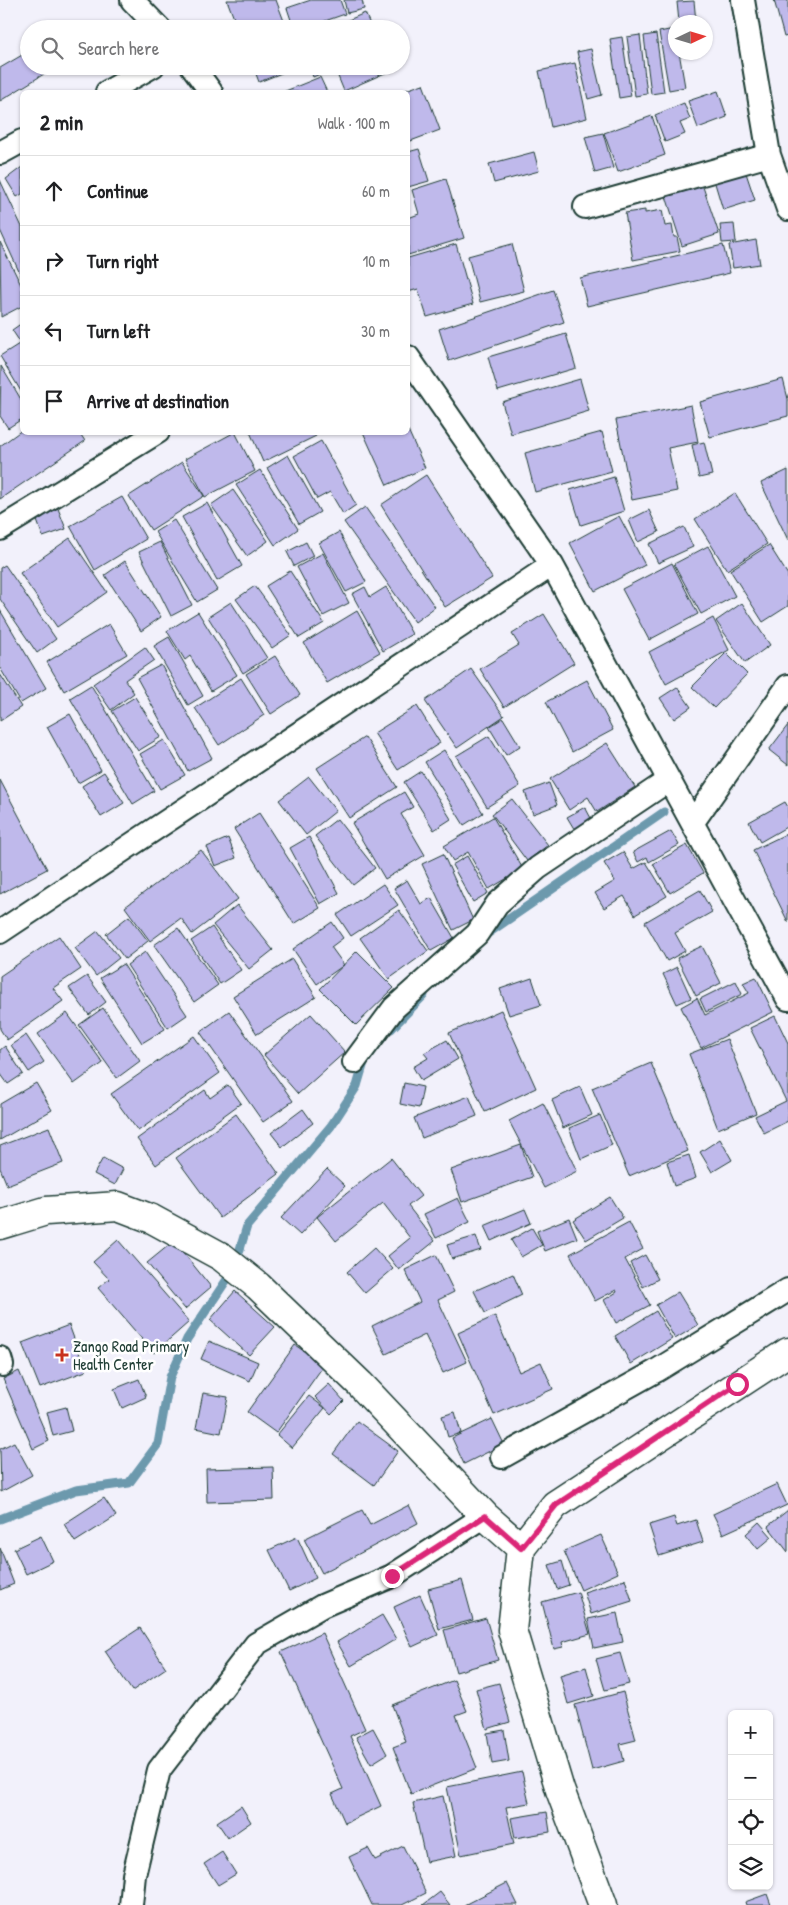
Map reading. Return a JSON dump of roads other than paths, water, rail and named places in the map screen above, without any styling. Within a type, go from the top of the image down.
[{"type":"street","points":[[132,0],[151,20]]},
{"type":"street","points":[[743,0],[769,155],[788,209]]},
{"type":"street","points":[[111,90],[137,75]]},
{"type":"street","points":[[199,75],[210,90]]},
{"type":"street","points":[[0,153],[20,141]]},
{"type":"street","points":[[585,207],[769,155]]},
{"type":"street","points":[[410,360],[552,565],[788,999]]},
{"type":"street","points":[[0,529],[153,435]]},
{"type":"street","points":[[0,932],[552,565]]},
{"type":"street","points":[[693,822],[788,686]]},
{"type":"street","points":[[354,1062],[394,1008],[476,934],[496,904],[538,868],[670,780]]},
{"type":"street","points":[[0,1225],[46,1211],[118,1206],[152,1219],[222,1257],[258,1286],[360,1384],[485,1516],[521,1548]]},
{"type":"street","points":[[502,1457],[656,1371],[788,1290]]},
{"type":"street","points":[[603,1905],[560,1790],[512,1630],[521,1548],[556,1505],[788,1352]]},
{"type":"street","points":[[131,1905],[134,1874],[159,1770],[256,1644],[322,1606],[392,1576],[485,1516]]},
{"type":"waterway","points":[[487,934],[664,812]]},
{"type":"waterway","points":[[391,1029],[424,995]]},
{"type":"waterway","points":[[0,1519],[76,1490],[129,1483],[158,1444],[170,1377],[187,1339],[234,1269],[247,1226],[331,1126],[357,1086],[365,1059]]},
{"type":"place","name":"Zango Road Primary Health Center","points":[[62,1355]]}]
